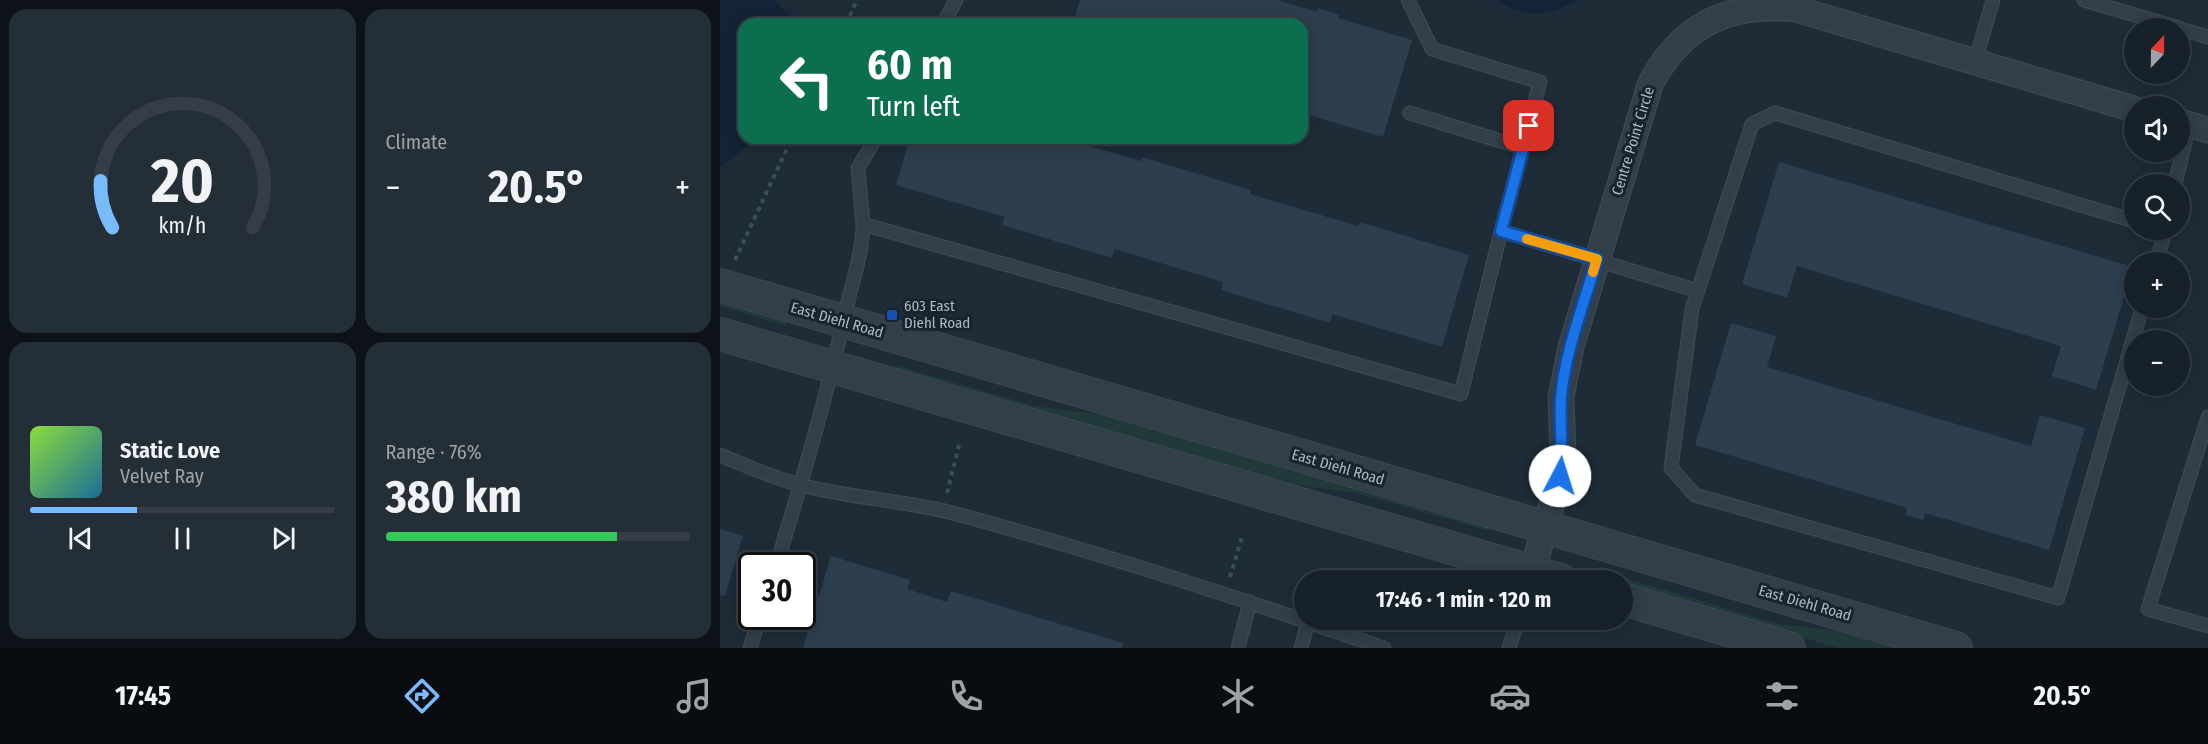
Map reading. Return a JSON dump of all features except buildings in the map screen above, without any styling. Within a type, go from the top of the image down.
[{"type":"street","name":"Centre Point Circle","points":[[1541,570],[1544,528],[1560,476],[1563,456],[1561,397],[1571,347],[1650,85],[1672,50],[1710,21],[1733,12],[1758,8],[1796,9],[2124,106]]},
{"type":"street","name":"East Diehl Road","points":[[727,273],[843,321],[1956,648]]},
{"type":"street","points":[[720,334],[1514,570]]},
{"type":"street","points":[[1633,602],[1789,648]]},
{"type":"lane","points":[[946,18],[956,0]]},
{"type":"lane","points":[[862,224],[1461,394],[1540,82],[1432,49],[1408,0]]},
{"type":"lane","points":[[1976,62],[1993,0]]},
{"type":"lane","points":[[2084,0],[2143,18]]},
{"type":"lane","points":[[2190,32],[2208,37]]},
{"type":"lane","points":[[1410,113],[1523,148]]},
{"type":"lane","points":[[2124,218],[1774,113],[1752,124],[1692,309],[1671,468],[1695,495],[2058,598],[2139,318]]},
{"type":"lane","points":[[2178,174],[2192,126]]},
{"type":"lane","points":[[780,552],[833,368],[862,246],[858,168],[872,144]]},
{"type":"lane","points":[[1501,231],[1698,291]]},
{"type":"lane","points":[[2208,417],[2148,609],[2208,626]]},
{"type":"lane","points":[[720,455],[760,472],[801,485],[948,512],[1068,544],[1294,617]]},
{"type":"lane","points":[[1238,648],[1250,602]]},
{"type":"lane","points":[[750,648],[756,630]]},
{"type":"lane","points":[[1301,648],[1306,630]]},
{"type":"lane","points":[[1331,630],[1384,648]]},
{"type":"lane","points":[[1509,648],[1515,630]]},
{"type":"path","points":[[849,18],[857,0]]},
{"type":"path","points":[[727,273],[789,144]]},
{"type":"path","points":[[944,502],[960,441]]},
{"type":"path","points":[[1228,583],[1242,537]]},
{"type":"green space","points":[[720,299],[788,319],[786,326],[720,306]]},
{"type":"green space","points":[[898,366],[1035,406],[1120,417],[1491,525],[1489,531],[1356,493],[1267,481],[895,371]]},
{"type":"green space","points":[[1633,580],[1779,624],[1856,633],[1908,648],[1838,648],[1633,588]]},
{"type":"water","points":[[720,0],[775,0],[792,18],[738,18],[738,144],[748,144],[720,168]]},
{"type":"water","points":[[1497,0],[1577,0],[1547,12],[1527,13]]},
{"type":"slow traffic","points":[[1527,239],[1597,259],[1593,272]]},
{"type":"place","name":"603 East Diehl Road","points":[[892,315]]},
{"type":"route","points":[[1529,126],[1501,231],[1597,259],[1571,347],[1561,397],[1563,456],[1560,476]]}]
